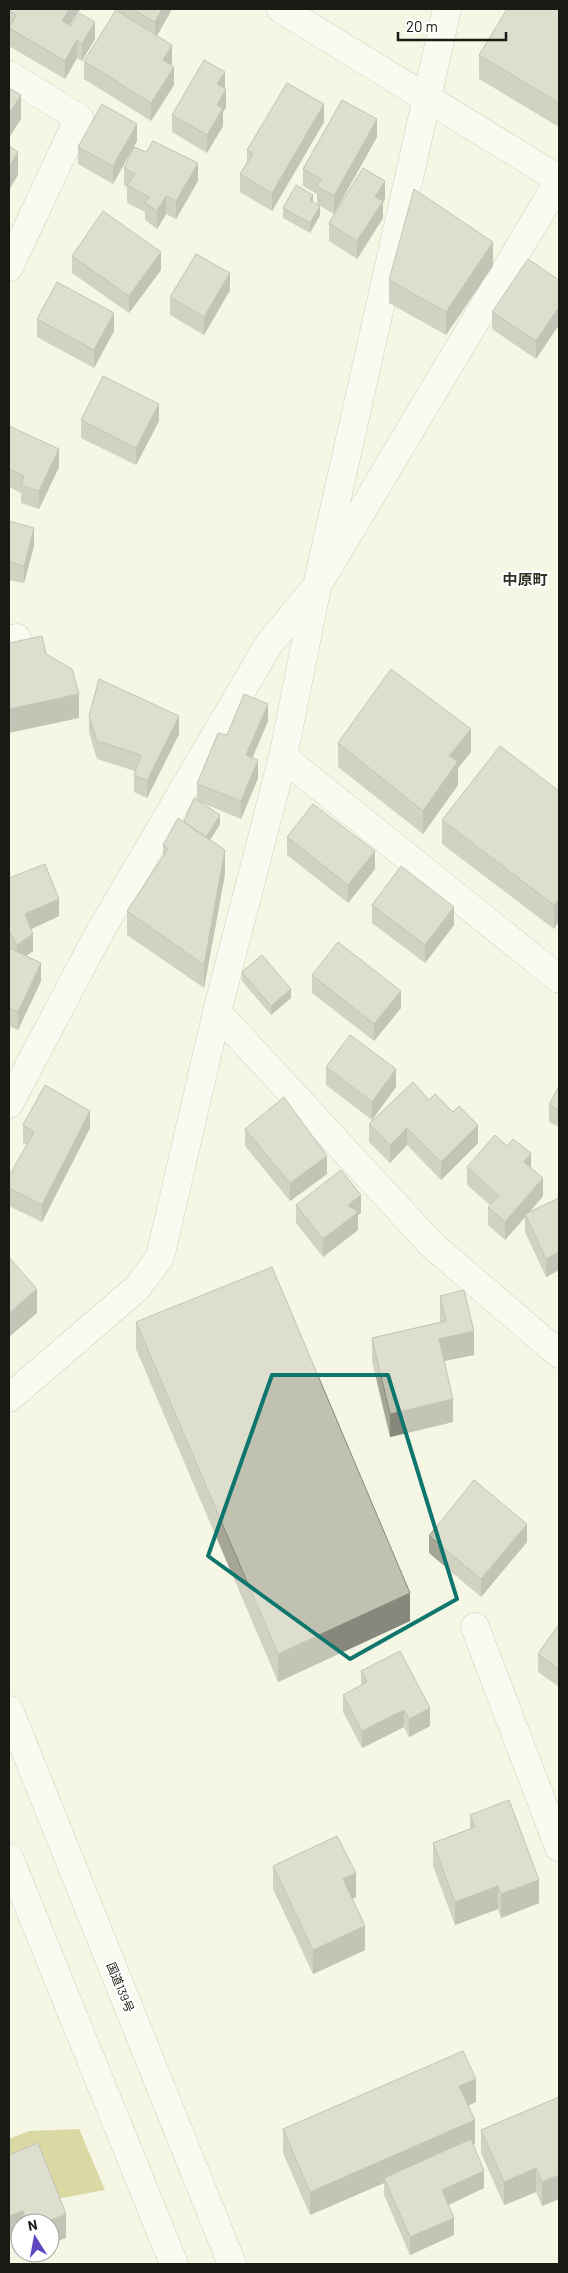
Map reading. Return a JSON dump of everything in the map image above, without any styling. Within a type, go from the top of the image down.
[{"type":"main road","points":[[9,1104],[97,937],[269,644],[317,586],[559,180],[426,96],[280,9]]},
{"type":"main road","points":[[9,1398],[137,1288],[160,1257],[217,1012],[283,757],[317,586],[447,9]]},
{"type":"main road","points":[[9,75],[79,118],[9,267]]},
{"type":"main road","points":[[283,757],[559,979]]},
{"type":"main road","points":[[217,1012],[432,1245],[559,1354]]},
{"type":"main road","points":[[475,1627],[559,1847]]},
{"type":"main road","name":"国道139号","points":[[9,1710],[232,2264]]},
{"type":"main road","points":[[9,1858],[174,2264]]},
{"type":"highlighted area","points":[[272,1375],[388,1375],[457,1599],[350,1659],[208,1556]]},
{"type":"shaded area","points":[[79,2129],[105,2190],[51,2200],[9,2166],[9,2139],[29,2131]]},
{"type":"building","points":[[9,9],[69,9],[62,21],[71,26],[79,13],[95,22],[82,44],[77,40],[65,61],[9,28],[16,15],[9,11]]},
{"type":"building","points":[[132,9],[162,9],[155,22]]},
{"type":"building","points":[[507,9],[559,9],[559,103],[479,55]]},
{"type":"building","points":[[116,10],[172,45],[163,60],[174,67],[151,103],[84,61]]},
{"type":"building","points":[[204,60],[225,72],[217,84],[226,89],[217,105],[223,108],[207,135],[172,115]]},
{"type":"building","points":[[287,83],[324,104],[272,193],[240,174],[253,154],[247,150]]},
{"type":"building","points":[[9,88],[21,95],[9,114]]},
{"type":"building","points":[[342,100],[377,119],[334,196],[317,186],[321,179],[303,169]]},
{"type":"building","points":[[102,104],[137,124],[113,166],[78,147]]},
{"type":"building","points":[[153,141],[198,163],[176,201],[166,196],[157,211],[145,203],[149,197],[127,185],[135,174],[124,168],[134,147],[146,152]]},
{"type":"building","points":[[9,146],[18,152],[9,167]]},
{"type":"building","points":[[363,168],[385,181],[375,197],[383,201],[357,241],[329,223]]},
{"type":"building","points":[[296,185],[313,195],[310,200],[320,206],[310,223],[283,208]]},
{"type":"building","points":[[414,189],[493,242],[446,312],[389,280]]},
{"type":"building","points":[[103,211],[161,252],[129,296],[72,256]]},
{"type":"building","points":[[196,254],[230,273],[204,317],[170,297]]},
{"type":"building","points":[[528,259],[559,280],[559,307],[536,341],[492,312]]},
{"type":"building","points":[[57,282],[114,313],[94,350],[37,319]]},
{"type":"building","points":[[103,376],[159,404],[136,448],[81,420]]},
{"type":"building","points":[[9,426],[59,449],[39,491],[21,485],[24,476],[9,469]]},
{"type":"building","points":[[9,521],[34,528],[24,566],[9,562]]},
{"type":"building","points":[[42,636],[46,654],[72,669],[79,694],[9,709],[9,643]]},
{"type":"building","points":[[391,669],[471,729],[449,756],[458,761],[423,811],[338,743]]},
{"type":"building","points":[[99,679],[179,716],[147,781],[134,775],[141,755],[97,741],[89,716]]},
{"type":"building","points":[[244,694],[268,704],[246,755],[258,760],[241,801],[197,784],[218,733],[227,735]]},
{"type":"building","points":[[500,746],[559,791],[559,898],[554,905],[442,820]]},
{"type":"building","points":[[194,798],[220,815],[206,837],[184,822]]},
{"type":"building","points":[[313,804],[375,851],[348,885],[287,837]]},
{"type":"building","points":[[178,818],[225,850],[204,965],[127,911],[168,849],[163,845]]},
{"type":"building","points":[[45,864],[59,899],[25,914],[33,934],[17,945],[9,931],[9,878]]},
{"type":"building","points":[[401,866],[454,907],[425,945],[372,905]]},
{"type":"building","points":[[338,942],[401,991],[374,1024],[312,975]]},
{"type":"building","points":[[9,948],[41,963],[18,1012],[9,1008]]},
{"type":"building","points":[[262,955],[291,989],[271,1006],[242,972]]},
{"type":"building","points":[[350,1035],[396,1069],[372,1102],[326,1067]]},
{"type":"building","points":[[413,1082],[429,1100],[435,1094],[453,1112],[459,1106],[478,1125],[441,1162],[407,1128],[390,1145],[369,1124]]},
{"type":"building","points":[[45,1085],[90,1111],[42,1205],[9,1188],[9,1176],[34,1132],[23,1125]]},
{"type":"building","points":[[559,1086],[559,1110],[549,1105]]},
{"type":"building","points":[[284,1097],[327,1156],[290,1183],[245,1129]]},
{"type":"building","points":[[495,1135],[507,1146],[513,1139],[531,1153],[524,1162],[543,1178],[505,1222],[488,1207],[499,1196],[467,1167]]},
{"type":"building","points":[[341,1170],[361,1195],[348,1205],[358,1212],[323,1239],[296,1205]]},
{"type":"building","points":[[559,1198],[559,1252],[546,1259],[525,1214]]},
{"type":"building","points":[[9,1257],[37,1289],[9,1313]]},
{"type":"building","points":[[272,1267],[410,1593],[278,1654],[136,1322]]},
{"type":"building","points":[[464,1290],[474,1331],[439,1339],[453,1399],[390,1414],[372,1338],[446,1321],[440,1296]]},
{"type":"building","points":[[474,1480],[527,1524],[481,1579],[429,1536]]},
{"type":"building","points":[[559,1624],[559,1669],[538,1654]]},
{"type":"building","points":[[400,1651],[430,1708],[409,1719],[404,1710],[362,1731],[343,1695],[367,1682],[361,1671]]},
{"type":"building","points":[[509,1800],[539,1880],[501,1894],[498,1886],[455,1902],[433,1843],[475,1827],[470,1815]]},
{"type":"building","points":[[337,1836],[356,1873],[343,1879],[365,1926],[313,1950],[273,1866]]},
{"type":"building","points":[[463,2051],[476,2079],[459,2086],[475,2120],[310,2192],[283,2129]]},
{"type":"building","points":[[559,2097],[559,2175],[542,2182],[536,2168],[504,2182],[481,2130]]},
{"type":"building","points":[[471,2139],[484,2171],[442,2190],[454,2218],[410,2237],[384,2178]]},
{"type":"building","points":[[38,2143],[66,2214],[60,2216],[60,2213],[24,2213],[23,2211],[10,2213],[9,2216],[9,2155]]},
{"type":"district","name":"中原町","points":[[525,579]]}]
